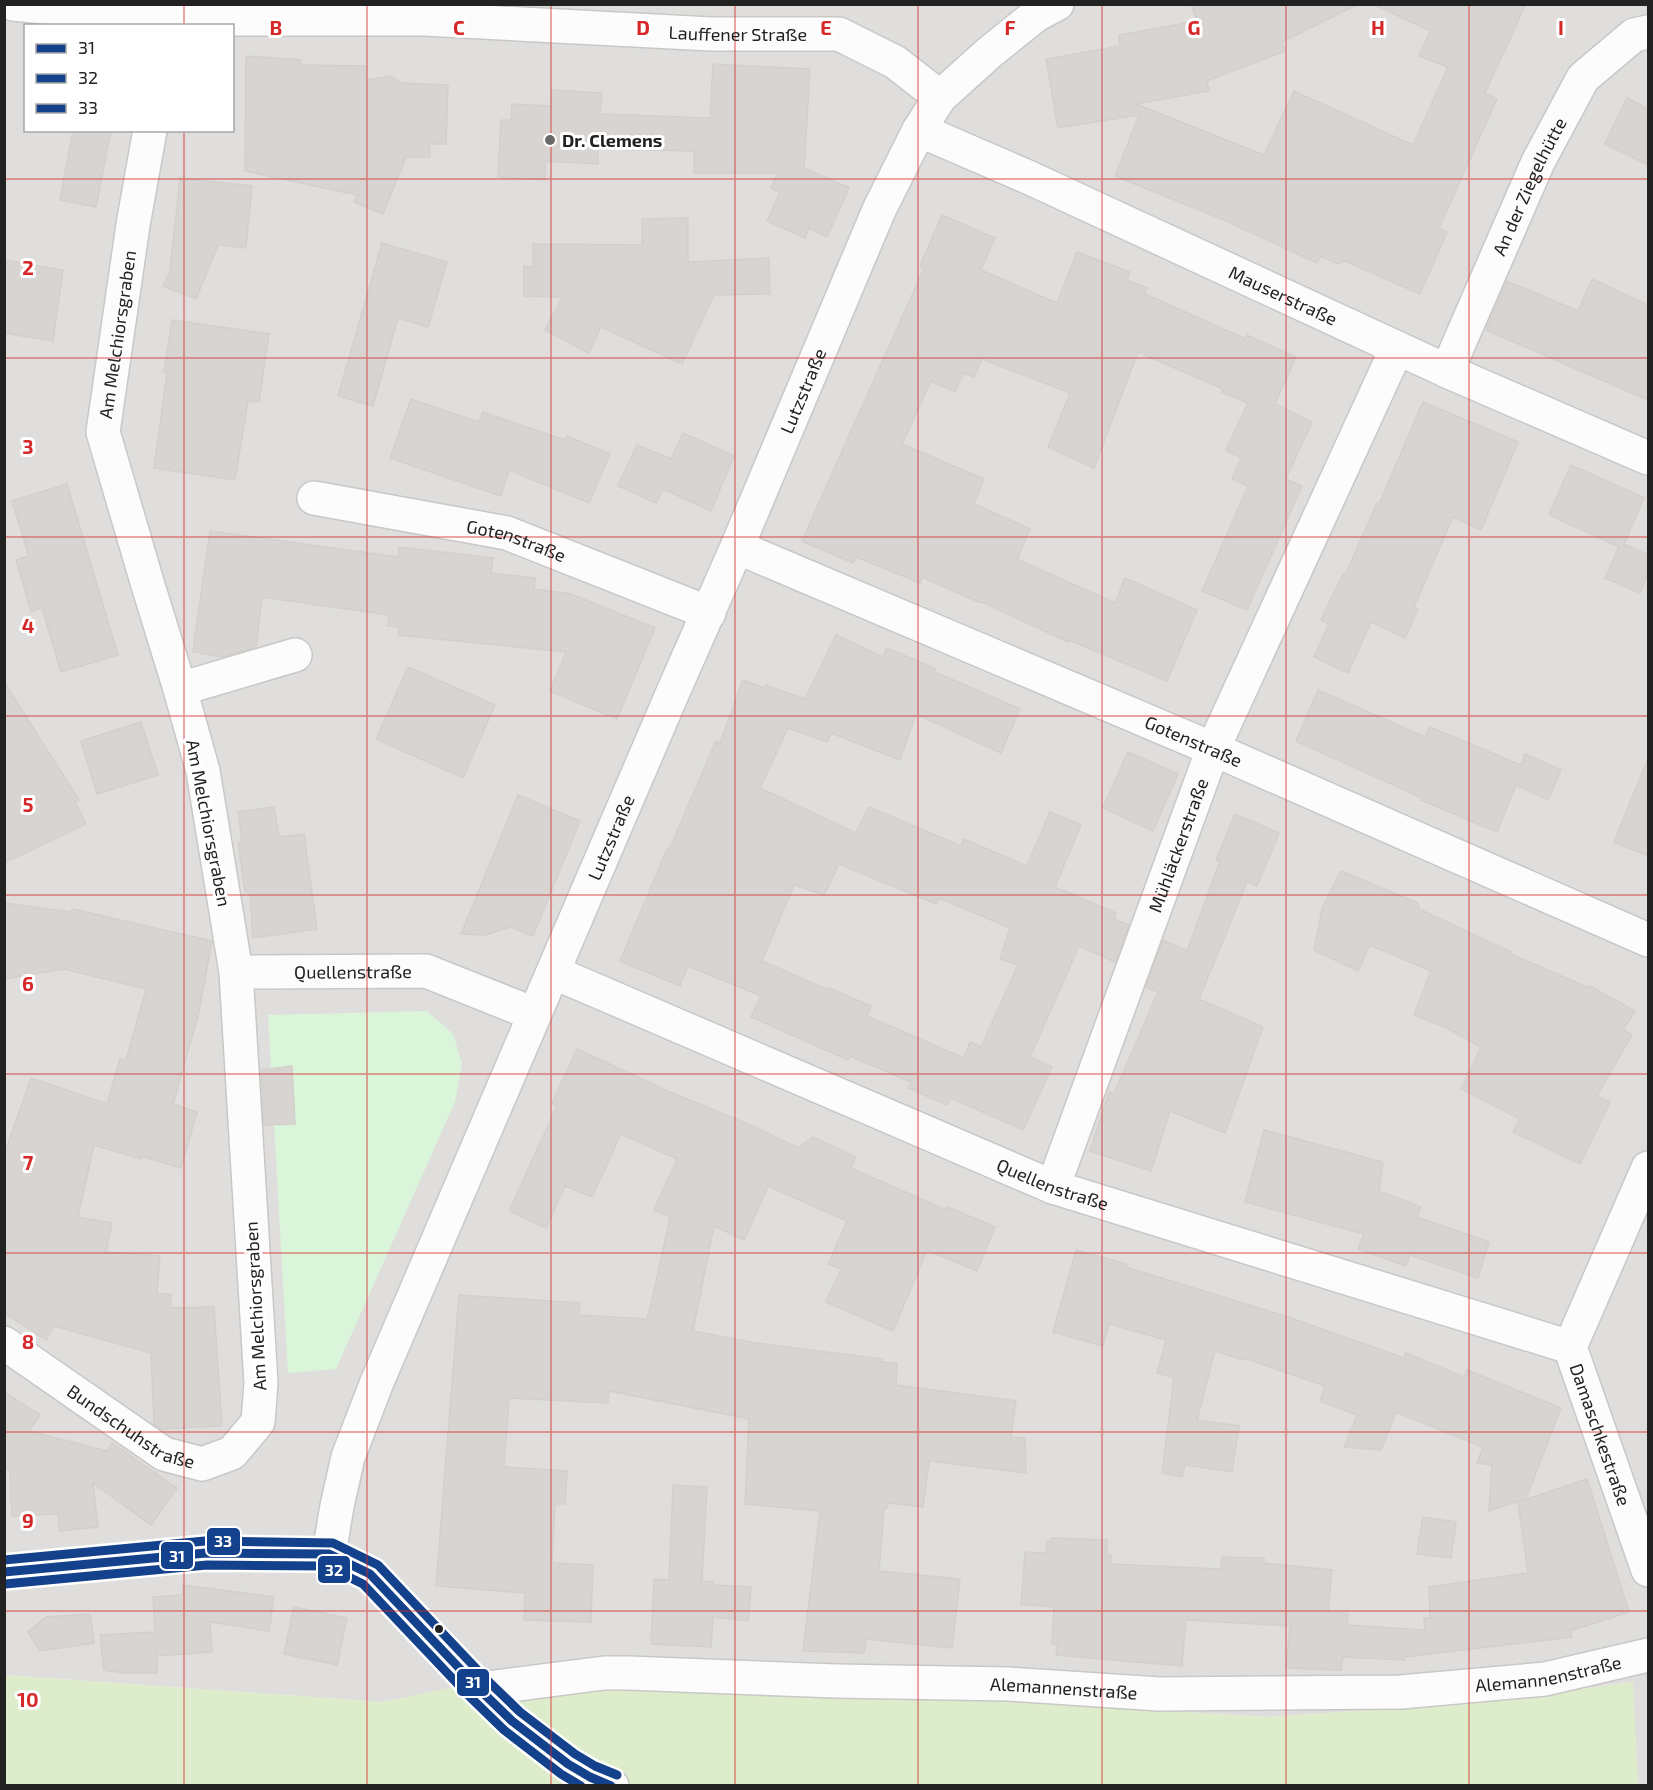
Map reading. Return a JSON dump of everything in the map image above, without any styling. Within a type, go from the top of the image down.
[{"type":"street","name":"Lauffener Straße","points":[[13,4],[170,22],[425,19],[711,34],[839,34],[895,62],[940,97]]},
{"type":"street","points":[[919,130],[940,97],[1036,15],[1057,4]]},
{"type":"street","name":"An der Ziegelhütte","points":[[1447,371],[1538,162],[1583,78],[1634,34],[1648,32]]},
{"type":"street","name":"Mauserstraße","points":[[919,130],[1030,178],[1447,371],[1648,458]]},
{"type":"street","name":"Lutzstraße","points":[[329,1554],[348,1457],[377,1382],[709,613],[879,210],[919,130]]},
{"type":"street","name":"Am Melchiorsgraben","points":[[150,132],[133,225],[104,432],[203,771],[236,972],[261,1383],[258,1422]]},
{"type":"street","name":"Mühläckerstraße","points":[[1053,1186],[1213,749],[1397,348]]},
{"type":"street","name":"Gotenstraße","points":[[314,498],[507,533],[709,613]]},
{"type":"street","name":"Gotenstraße","points":[[737,547],[1213,749],[1648,940]]},
{"type":"street","points":[[180,689],[295,655]]},
{"type":"street","name":"Quellenstraße","points":[[236,972],[426,970],[534,1014]]},
{"type":"street","name":"Quellenstraße","points":[[553,972],[1053,1186],[1570,1347]]},
{"type":"street","name":"Damaschkestraße","points":[[1648,1168],[1570,1347],[1648,1570]]},
{"type":"street","name":"Bundschuhstraße","points":[[4,1343],[164,1454],[202,1464],[232,1453],[258,1422]]},
{"type":"street","points":[[4,1572],[206,1553],[329,1554],[370,1574],[512,1721],[568,1764],[590,1777],[612,1785]]},
{"type":"street","name":"Alemannenstraße","points":[[479,1689],[604,1673],[628,1673],[836,1681],[1008,1684],[1159,1694],[1401,1692],[1545,1679],[1648,1655]]},
{"type":"shaded area","points":[[4,5],[1648,5],[1648,1785],[1638,1785],[1632,1682],[1474,1703],[1268,1717],[516,1674],[383,1702],[5,1675]]},
{"type":"green space","points":[[427,1011],[453,1034],[462,1063],[455,1102],[336,1369],[288,1373],[268,1015]]},
{"type":"green space","points":[[516,1674],[1268,1717],[1474,1703],[1633,1682],[1638,1785],[5,1785],[4,1675],[383,1702]]},
{"type":"building","points":[[1191,4],[1358,4],[1282,42],[1285,51],[1207,81],[1209,91],[1136,104],[1264,155],[1294,91],[1413,145],[1448,67],[1419,56],[1430,31],[1373,4],[1526,4],[1485,93],[1497,99],[1439,228],[1447,232],[1420,294],[1345,261],[1338,264],[1321,256],[1317,263],[1224,220],[1115,176],[1139,115],[1058,128],[1046,59],[1120,46],[1119,35],[1197,21]]},
{"type":"building","points":[[246,56],[301,60],[301,65],[365,66],[365,80],[391,76],[400,83],[448,85],[446,144],[429,144],[430,157],[406,157],[383,214],[354,202],[357,195],[245,171]]},
{"type":"building","points":[[713,64],[810,69],[804,168],[849,188],[827,237],[809,228],[805,238],[767,221],[780,192],[771,188],[778,173],[694,173],[694,151],[598,149],[598,164],[546,161],[545,180],[498,177],[501,120],[511,120],[512,104],[551,106],[552,90],[602,93],[600,114],[710,118]]},
{"type":"building","points":[[1627,98],[1648,109],[1648,165],[1605,144]]},
{"type":"building","points":[[73,132],[111,132],[96,207],[60,200]]},
{"type":"building","points":[[180,178],[252,186],[246,248],[218,245],[196,299],[163,286],[170,271]]},
{"type":"building","points":[[942,215],[995,238],[981,270],[1057,303],[1077,252],[1130,272],[1127,280],[1147,288],[1145,294],[1246,339],[1247,335],[1296,357],[1275,404],[1312,422],[1286,479],[1302,486],[1247,610],[1202,591],[1248,486],[1232,479],[1241,458],[1226,450],[1248,403],[1222,392],[1223,389],[1138,352],[1094,468],[1048,447],[1070,393],[982,359],[974,377],[964,373],[955,392],[931,381],[902,444],[984,479],[974,504],[1030,529],[1017,559],[1115,603],[1125,578],[1197,610],[1167,681],[1069,640],[1068,642],[922,577],[920,583],[856,557],[853,563],[802,541],[924,268],[920,266]]},
{"type":"building","points":[[688,218],[688,262],[769,258],[770,294],[714,295],[682,364],[601,327],[589,353],[545,330],[563,297],[524,296],[524,266],[533,267],[533,244],[642,245],[642,219]]},
{"type":"building","points":[[382,243],[447,262],[428,327],[398,318],[373,406],[338,396]]},
{"type":"building","points":[[4,260],[63,270],[53,341],[4,333]]},
{"type":"building","points":[[1592,279],[1648,305],[1648,400],[1486,330],[1507,281],[1578,311]]},
{"type":"building","points":[[172,320],[269,334],[259,402],[248,401],[235,480],[154,468]]},
{"type":"building","points":[[411,399],[479,422],[483,412],[565,440],[567,436],[610,454],[589,503],[509,470],[501,496],[390,458]]},
{"type":"building","points":[[1423,402],[1518,442],[1481,530],[1453,517],[1414,607],[1418,609],[1405,638],[1371,622],[1348,673],[1314,657],[1329,624],[1321,620],[1343,574],[1345,575],[1377,503],[1379,504]]},
{"type":"building","points":[[683,433],[734,456],[711,511],[663,489],[656,503],[618,486],[637,445],[671,459]]},
{"type":"building","points":[[1571,465],[1644,498],[1624,544],[1648,555],[1648,573],[1640,593],[1605,578],[1619,547],[1549,515]]},
{"type":"building","points":[[67,484],[118,655],[61,672],[42,608],[31,611],[16,560],[29,556],[12,501]]},
{"type":"building","points":[[210,531],[398,557],[399,547],[493,558],[491,573],[535,578],[534,589],[571,594],[655,628],[617,719],[550,691],[566,652],[398,635],[399,627],[388,626],[389,615],[262,597],[256,647],[223,657],[193,652]]},
{"type":"building","points":[[836,635],[883,657],[887,648],[936,669],[935,672],[1020,709],[1001,753],[916,714],[900,760],[831,733],[827,742],[788,728],[760,788],[856,833],[869,807],[961,846],[964,839],[1027,866],[1050,812],[1081,825],[1055,887],[1116,913],[1114,919],[1129,925],[1115,962],[1079,946],[1030,1057],[1052,1067],[1023,1130],[951,1098],[947,1105],[908,1088],[911,1082],[850,1056],[848,1060],[751,1017],[761,996],[688,966],[680,986],[620,961],[716,741],[720,743],[743,680],[765,688],[766,685],[805,699]],"holes":[[[839,864],[936,904],[939,898],[1010,928],[1000,959],[1018,965],[981,1047],[970,1042],[964,1058],[867,1016],[871,1006],[762,961],[794,885],[824,895]]]},
{"type":"building","points":[[408,667],[495,705],[463,778],[376,739]]},
{"type":"building","points":[[4,682],[79,800],[75,801],[86,824],[4,863]]},
{"type":"building","points":[[1318,690],[1425,737],[1430,727],[1521,765],[1525,754],[1561,770],[1548,800],[1516,785],[1497,832],[1421,800],[1422,798],[1296,741]]},
{"type":"building","points":[[141,722],[158,775],[97,794],[81,741]]},
{"type":"building","points":[[1128,752],[1178,774],[1153,831],[1103,808]]},
{"type":"building","points":[[1648,762],[1648,856],[1614,842]]},
{"type":"building","points":[[518,795],[580,821],[533,936],[511,927],[485,935],[461,934]]},
{"type":"building","points":[[274,807],[279,837],[304,834],[317,929],[253,938],[250,892],[245,892],[238,843],[242,842],[238,812]]},
{"type":"building","points":[[1235,814],[1279,833],[1257,886],[1247,882],[1199,999],[1263,1027],[1225,1133],[1170,1111],[1151,1171],[1090,1151],[1109,1092],[1114,1094],[1158,992],[1146,987],[1163,940],[1187,951],[1220,861],[1216,860]]},
{"type":"building","points":[[1341,871],[1418,903],[1419,909],[1511,954],[1589,988],[1590,986],[1635,1011],[1623,1030],[1632,1035],[1597,1096],[1610,1102],[1580,1164],[1513,1132],[1520,1119],[1461,1089],[1481,1047],[1445,1027],[1414,1015],[1431,971],[1370,945],[1358,971],[1314,950],[1322,909]]},
{"type":"building","points":[[4,903],[70,912],[73,909],[212,941],[198,1016],[173,1104],[197,1112],[181,1168],[94,1145],[78,1217],[112,1223],[106,1252],[160,1256],[157,1294],[171,1294],[170,1308],[214,1307],[222,1426],[161,1429],[154,1424],[151,1353],[54,1326],[46,1340],[4,1313],[4,1155],[31,1078],[107,1104],[120,1059],[126,1060],[146,989],[64,969],[4,979]]},
{"type":"building","points":[[577,1049],[798,1148],[813,1137],[856,1157],[851,1168],[946,1210],[948,1207],[995,1227],[977,1271],[927,1250],[893,1331],[826,1302],[841,1269],[828,1264],[847,1221],[768,1186],[744,1240],[714,1226],[693,1331],[756,1343],[882,1359],[880,1362],[897,1363],[896,1385],[1016,1401],[1011,1437],[1025,1438],[1026,1473],[929,1461],[923,1507],[888,1503],[887,1508],[884,1508],[879,1571],[960,1579],[952,1648],[866,1639],[864,1653],[803,1651],[820,1511],[745,1504],[749,1419],[609,1391],[608,1403],[509,1398],[504,1467],[567,1471],[565,1504],[555,1504],[552,1563],[593,1565],[591,1622],[524,1620],[525,1593],[436,1586],[459,1295],[580,1303],[579,1315],[647,1319],[652,1300],[670,1217],[654,1210],[677,1159],[621,1134],[592,1197],[565,1186],[546,1228],[509,1211],[557,1106],[552,1103]]},
{"type":"building","points":[[292,1066],[295,1124],[264,1125],[261,1070]]},
{"type":"building","points":[[1264,1130],[1383,1162],[1379,1191],[1421,1207],[1417,1217],[1489,1242],[1478,1278],[1410,1255],[1406,1266],[1358,1249],[1364,1234],[1245,1202]]},
{"type":"building","points":[[1076,1250],[1127,1264],[1126,1267],[1288,1317],[1404,1358],[1406,1353],[1464,1377],[1467,1370],[1561,1408],[1526,1499],[1489,1511],[1492,1465],[1477,1463],[1483,1447],[1396,1412],[1381,1450],[1344,1447],[1357,1415],[1320,1401],[1325,1386],[1244,1358],[1243,1360],[1215,1351],[1197,1420],[1239,1426],[1232,1472],[1185,1465],[1182,1477],[1162,1473],[1174,1378],[1157,1373],[1166,1340],[1109,1324],[1103,1346],[1053,1332]]},
{"type":"building","points":[[4,1392],[40,1415],[29,1431],[107,1451],[112,1443],[177,1488],[151,1525],[93,1483],[98,1527],[60,1531],[58,1514],[12,1516],[10,1470],[4,1468]]},
{"type":"building","points":[[1587,1479],[1629,1612],[1570,1631],[1572,1637],[1405,1657],[1405,1660],[1343,1657],[1341,1670],[1286,1668],[1290,1626],[1186,1620],[1182,1666],[1056,1655],[1057,1644],[1052,1644],[1054,1607],[1021,1604],[1025,1552],[1046,1553],[1047,1541],[1051,1542],[1051,1538],[1107,1540],[1107,1555],[1111,1555],[1111,1564],[1221,1569],[1222,1557],[1264,1558],[1264,1563],[1332,1570],[1328,1612],[1348,1614],[1347,1625],[1425,1630],[1424,1618],[1430,1618],[1429,1587],[1528,1573],[1518,1502]]},
{"type":"building","points":[[673,1485],[707,1487],[702,1581],[714,1582],[714,1585],[751,1587],[748,1621],[713,1617],[711,1647],[651,1644],[654,1579],[669,1580]]},
{"type":"building","points":[[1423,1517],[1456,1522],[1451,1558],[1417,1554]]},
{"type":"building","points":[[183,1585],[274,1597],[269,1631],[210,1622],[212,1652],[157,1656],[157,1673],[124,1673],[104,1670],[100,1635],[155,1632],[153,1597],[183,1595]]},
{"type":"building","points":[[294,1607],[347,1618],[337,1665],[284,1654]]},
{"type":"building","points":[[90,1614],[94,1643],[40,1651],[28,1632],[46,1617]]},
{"type":"transit line","name":"33","points":[[4,1560],[205,1541],[333,1543],[378,1565],[520,1712],[575,1754],[617,1775]]},
{"type":"transit line","name":"31","points":[[4,1572],[206,1553],[329,1554],[370,1574],[512,1721],[568,1764],[611,1786]]},
{"type":"transit line","name":"32","points":[[5,1584],[207,1565],[326,1566],[363,1584],[504,1730],[561,1774],[581,1786]]},
{"type":"place","name":"Dr. Clemens","points":[[550,140]]}]
